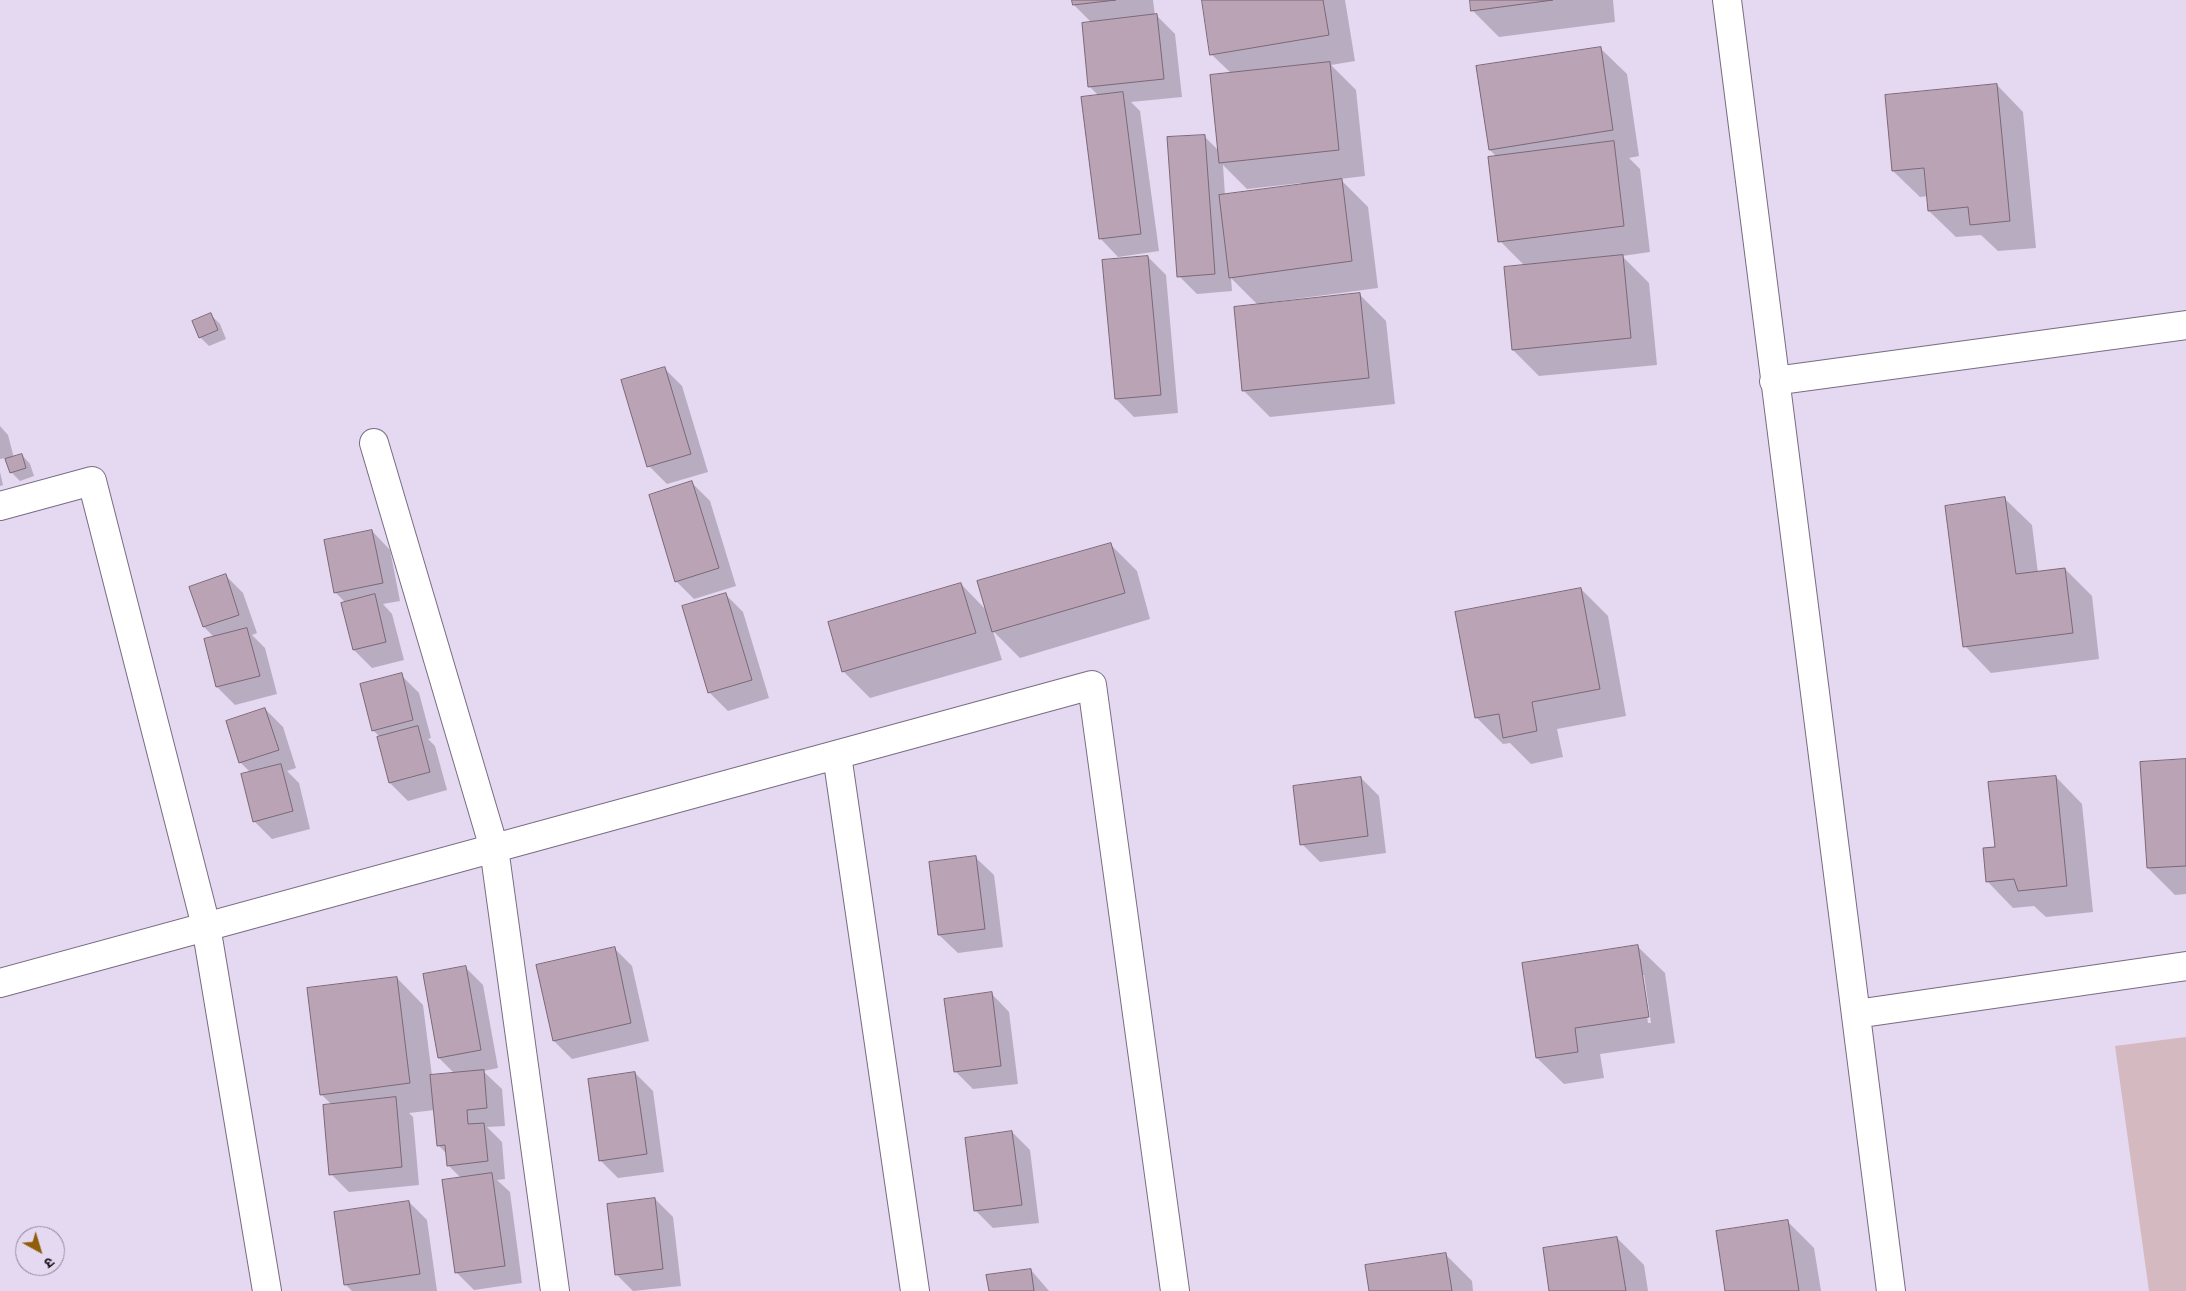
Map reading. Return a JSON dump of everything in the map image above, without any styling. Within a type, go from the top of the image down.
[{"type":"street","points":[[1727,0],[1774,381],[1892,1291]]},
{"type":"street","points":[[1774,381],[2186,325]]},
{"type":"street","points":[[374,443],[494,848],[555,1291]]},
{"type":"street","points":[[0,506],[92,481],[206,926],[267,1291]]},
{"type":"street","points":[[0,982],[1092,685],[1175,1291]]},
{"type":"street","points":[[837,755],[915,1291]]},
{"type":"street","points":[[1856,1014],[2186,966]]},
{"type":"shaded area","points":[[2186,1037],[2186,1291],[2149,1291],[2115,1046]]},
{"type":"building","points":[[1072,0],[1116,0],[1073,5]]},
{"type":"building","points":[[1202,0],[1323,0],[1329,35],[1210,55]]},
{"type":"building","points":[[1470,0],[1553,0],[1471,11]]},
{"type":"building","points":[[1157,14],[1164,79],[1088,87],[1082,23]]},
{"type":"building","points":[[1601,47],[1613,130],[1489,150],[1476,66]]},
{"type":"building","points":[[1330,62],[1339,150],[1219,163],[1210,75]]},
{"type":"building","points":[[1997,84],[2010,221],[1970,225],[1968,207],[1928,211],[1924,168],[1892,171],[1885,95]]},
{"type":"building","points":[[1123,92],[1141,234],[1099,239],[1081,97]]},
{"type":"building","points":[[1205,135],[1215,274],[1177,277],[1167,137]]},
{"type":"building","points":[[1614,141],[1624,226],[1498,242],[1488,157]]},
{"type":"building","points":[[1342,179],[1352,261],[1229,278],[1219,195]]},
{"type":"building","points":[[1623,255],[1631,338],[1512,350],[1504,267]]},
{"type":"building","points":[[1148,256],[1161,395],[1115,399],[1102,260]]},
{"type":"building","points":[[1360,293],[1369,378],[1242,391],[1234,307]]},
{"type":"building","points":[[211,313],[218,330],[199,338],[192,321]]},
{"type":"building","points":[[665,367],[691,454],[647,467],[621,380]]},
{"type":"building","points":[[22,454],[26,468],[10,473],[5,459]]},
{"type":"building","points":[[692,481],[719,568],[675,582],[649,495]]},
{"type":"building","points":[[2005,497],[2016,574],[2065,568],[2073,633],[1963,647],[1945,506]]},
{"type":"building","points":[[372,530],[383,583],[334,593],[324,540]]},
{"type":"building","points":[[1111,543],[1125,593],[992,632],[977,581]]},
{"type":"building","points":[[226,574],[239,615],[203,627],[189,587]]},
{"type":"building","points":[[961,583],[976,633],[842,672],[828,622]]},
{"type":"building","points":[[1581,588],[1600,689],[1532,702],[1537,731],[1503,738],[1499,714],[1475,718],[1455,612]]},
{"type":"building","points":[[726,593],[752,680],[708,693],[682,606]]},
{"type":"building","points":[[375,594],[386,642],[353,650],[341,603]]},
{"type":"building","points":[[247,628],[260,676],[216,687],[204,639]]},
{"type":"building","points":[[402,673],[413,720],[372,731],[360,684]]},
{"type":"building","points":[[265,708],[279,750],[239,763],[226,721]]},
{"type":"building","points":[[418,726],[430,772],[389,783],[377,737]]},
{"type":"building","points":[[2186,759],[2186,866],[2147,868],[2140,762]]},
{"type":"building","points":[[281,764],[293,811],[253,822],[241,774]]},
{"type":"building","points":[[2056,776],[2067,886],[2018,891],[2014,879],[1986,882],[1983,848],[1995,847],[1988,782]]},
{"type":"building","points":[[1361,777],[1368,836],[1300,845],[1293,786]]},
{"type":"building","points":[[976,856],[985,929],[938,935],[929,862]]},
{"type":"building","points":[[1638,945],[1649,1017],[1575,1028],[1578,1052],[1536,1058],[1522,963]]},
{"type":"building","points":[[615,947],[631,1023],[553,1041],[536,965]]},
{"type":"building","points":[[466,966],[481,1050],[438,1058],[423,974]]},
{"type":"building","points":[[397,977],[410,1083],[320,1095],[307,988]]},
{"type":"building","points":[[992,992],[1001,1066],[954,1072],[944,999]]},
{"type":"building","points":[[484,1070],[487,1108],[467,1110],[468,1124],[484,1123],[488,1161],[447,1166],[445,1145],[437,1146],[430,1075]]},
{"type":"building","points":[[635,1072],[647,1154],[599,1161],[588,1079]]},
{"type":"building","points":[[396,1097],[402,1167],[329,1175],[323,1105]]},
{"type":"building","points":[[1012,1131],[1022,1205],[974,1211],[965,1138]]},
{"type":"building","points":[[492,1173],[505,1266],[455,1273],[442,1180]]},
{"type":"building","points":[[655,1198],[663,1269],[615,1275],[607,1204]]},
{"type":"building","points":[[409,1201],[420,1274],[344,1285],[334,1212]]},
{"type":"building","points":[[1788,1220],[1799,1291],[1725,1291],[1716,1231]]},
{"type":"building","points":[[1617,1237],[1626,1291],[1549,1291],[1543,1248]]},
{"type":"building","points":[[1446,1253],[1452,1291],[1369,1291],[1365,1265]]},
{"type":"building","points":[[1031,1269],[1034,1291],[989,1291],[986,1275]]}]
